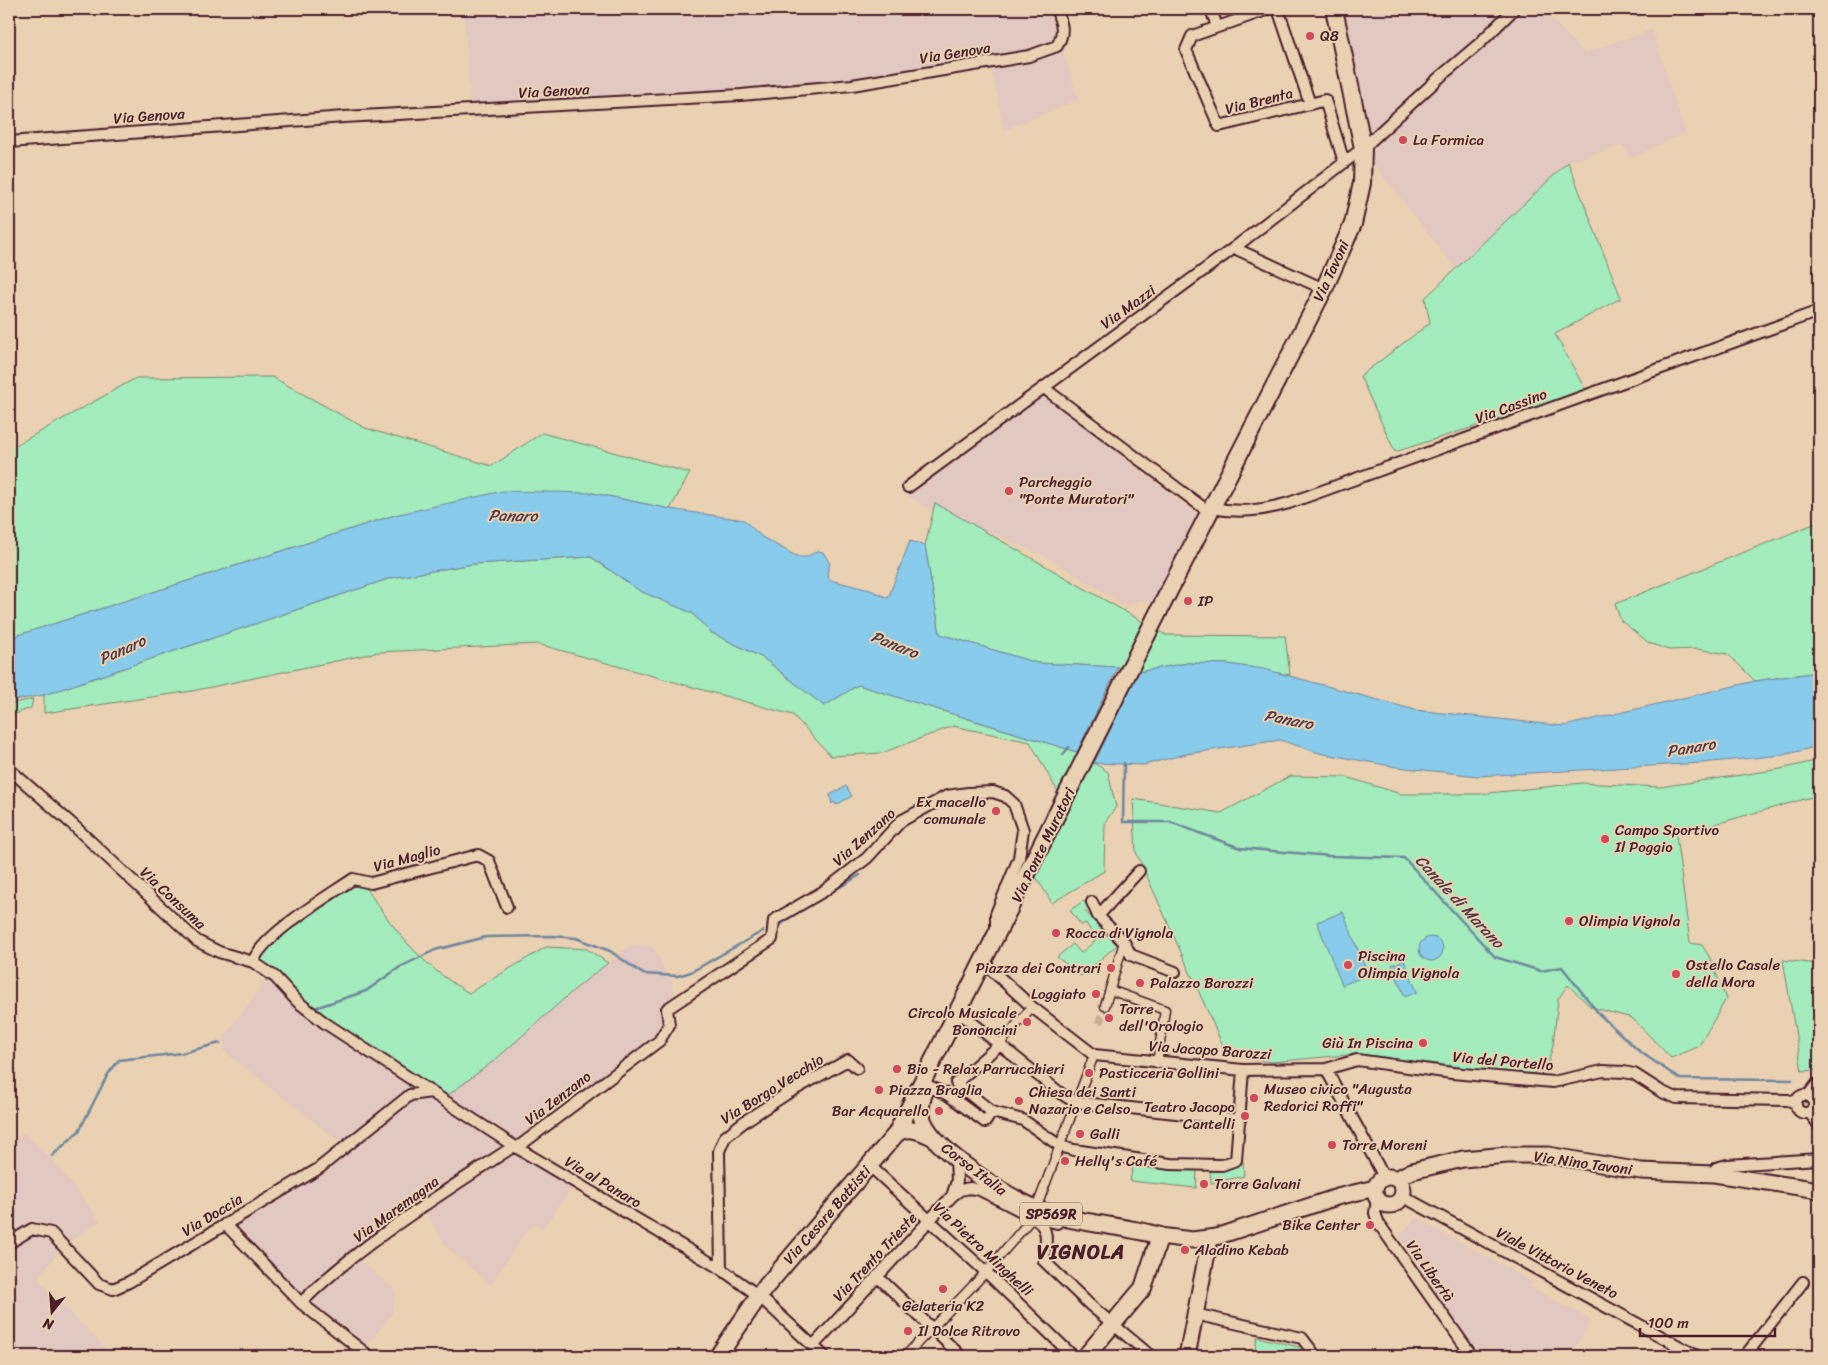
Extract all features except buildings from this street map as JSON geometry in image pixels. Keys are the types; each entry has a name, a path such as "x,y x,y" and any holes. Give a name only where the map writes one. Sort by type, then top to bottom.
{"main road":[{"name":"Via Tavoni","path":"1155,619 1324,289 1353,224 1362,183 1363,148 1334,9"},
{"name":"Via Ponte Muratori","path":"928,1078 996,937 1155,619"},
{"name":"Via Cesare Battisti","path":"718,1356 759,1296 896,1134 928,1078"},
{"name":"Corso Italia","path":"928,1078 921,1104 921,1112 923,1120 934,1138 987,1181 1035,1213 1136,1229 1160,1236 1192,1240 1210,1238"},
{"name":"Corso Italia","path":"896,1134 902,1130 910,1129 934,1138"},
{"name":"Via Nino Tavoni","path":"1210,1238 1336,1197 1383,1186 1412,1171 1447,1162 1507,1155 1560,1156 1657,1173 1714,1174 1819,1190"},
{"path":"1383,1186 1402,1186 1402,1196 1397,1202 1390,1204 1383,1186"},
{"path":"1086,1356 1143,1288 1160,1236"},
{"path":"1187,1356 1210,1238"}],"street":[{"name":"Via Genova","path":"9,142 354,116 740,96 852,85 1029,56 1057,46 1062,37 1063,25 1056,9"},
{"path":"1210,9 1217,27 1268,9"},
{"path":"1278,9 1310,104 1325,100 1344,162"},
{"name":"Via Mazzi","path":"908,487 1234,248 1363,148 1480,43 1514,9"},
{"name":"Via Brenta","path":"1217,27 1192,36 1186,50 1219,126 1310,104"},
{"path":"1234,248 1324,289"},
{"name":"Via Cassino","path":"1210,510 1260,511 1290,503 1819,311"},
{"path":"1044,388 1210,510"},
{"name":"Via Consuma","path":"9,769 72,824 197,941 219,952 252,962 275,977 298,1002 324,1023 431,1092"},
{"name":"Via Zenzano","path":"516,1146 659,1041 669,1025 667,1009 772,939 774,920 824,891 867,858 901,821 947,796 968,792 993,792 1005,796 1014,804 1023,830 1019,858 996,914 996,937"},
{"name":"Via Maglio","path":"252,962 256,952 275,934 353,879 372,883 478,855 489,861 507,907"},
{"path":"1098,916 1139,871"},
{"path":"1092,902 1098,916 1124,942 1131,955 1175,972"},
{"path":"1105,1006 1124,942"},
{"path":"905,1356 986,1272 1035,1213 1075,1102 1094,1056 1032,1007 984,963"},
{"path":"1110,990 1165,1010 1158,1062"},
{"path":"1032,1007 999,1045 956,1083 992,1112 1023,1120 1060,1146 1170,1164 1222,1166 1236,1160 1243,1070"},
{"path":"959,1012 1060,1093 1075,1102 1240,1120"},
{"name":"Via Jacopo Barozzi","path":"1094,1056 1243,1070 1326,1069"},
{"name":"Via Borgo Vecchio","path":"721,1269 718,1152 725,1137 745,1121 785,1095 848,1060 856,1068"},
{"name":"Via del Portello","path":"1326,1069 1357,1060 1452,1073 1553,1082 1603,1071 1624,1072 1642,1078 1662,1092 1684,1099 1788,1100 1796,1103"},
{"path":"1326,1069 1383,1186"},
{"path":"928,1078 985,1122 992,1112"},
{"path":"1808,1096 1816,1085 1819,1084"},
{"name":"Via al Panaro","path":"431,1092 516,1146 721,1269 759,1296 824,1356"},
{"name":"Via Doccia","path":"9,1243 32,1229 50,1233 99,1284 113,1289 129,1282 318,1169 410,1096 431,1092"},
{"path":"1808,1096 1800,1096 1796,1103 1800,1112 1809,1112"},
{"path":"1808,1096 1814,1105 1809,1112"},
{"path":"1809,1112 1819,1125"},
{"name":"Via Maremagna","path":"301,1303 320,1283 384,1235 516,1146"},
{"path":"952,1196 957,1181 956,1157"},
{"path":"1714,1174 1716,1168 1727,1165 1819,1159"},
{"name":"Via Pietro Minghelli","path":"870,1166 986,1272 1073,1356"},
{"name":"Via Libertà","path":"1383,1186 1375,1213 1379,1224 1472,1356"},
{"name":"Corso Italia","path":"952,1196 960,1190 970,1188 980,1190 1035,1213"},
{"name":"Via Trento Trieste","path":"813,1346 952,1196"},
{"name":"Viale Vittorio Veneto","path":"1402,1196 1692,1355"},
{"path":"1035,1213 1047,1233 1044,1260 1090,1305 1151,1356"},
{"path":"225,1224 301,1303 369,1356"},
{"path":"877,1276 962,1356"},
{"path":"1745,1356 1803,1282"},
{"path":"1194,1314 1302,1338 1312,1351 1311,1356"}],"shaded area":[{"path":"464,9 1051,9 1078,100 1004,130 992,70 829,94 471,118"},
{"path":"1330,9 1542,9 1584,53 1652,30 1685,133 1630,158 1623,145 1568,162 1456,269 1359,145"},
{"path":"1041,393 1197,515 1152,604 1141,600 1126,605 1045,556 992,533 977,528 966,528 929,509 900,490"},
{"path":"633,944 653,947 674,990 677,1004 672,1026 641,1052 509,1144 577,1181 542,1229 535,1223 520,1240 491,1285 447,1248 422,1206 352,1254 396,1291 391,1316 360,1353 297,1305 268,1279 220,1228 291,1187 309,1168 341,1143 223,1050 226,1034 266,981 287,984 340,1033 575,989"},
{"path":"24,1132 62,1171 100,1221 63,1246 37,1279 113,1356 9,1356 9,1147"},
{"path":"1416,1218 1532,1282 1530,1287 1591,1320 1571,1356 1482,1356 1462,1332 1415,1263 1414,1253 1411,1253 1399,1236"}],"green space":[{"path":"1568,162 1621,298 1555,334 1586,391 1395,452 1360,376 1430,323 1425,298"},
{"path":"272,377 365,428 492,466 542,433 690,473 670,509 593,493 395,515 9,638 9,449 136,378"},
{"path":"935,503 1166,635 1285,636 1290,675 1228,664 1187,663 1138,672 1118,667 1037,663 940,634 925,546"},
{"path":"1819,522 1819,672 1755,681 1728,654 1697,649 1669,650 1649,643 1621,621 1615,604"},
{"path":"591,557 640,591 692,613 710,632 763,658 824,706 858,685 1077,752 1108,772 1116,807 1105,822 1104,871 1052,903 1036,877 1068,810 1030,742 953,726 882,753 831,756 793,715 538,644 379,652 192,691 44,713 44,695 391,578 473,564"},
{"path":"33,699 31,708 9,716 9,704"},
{"path":"1819,760 1819,795 1676,835 1690,943 1702,945 1710,958 1726,999 1699,1046 1671,1058 1632,1018 1591,1007 1568,985 1558,999 1553,1045 1548,1064 1531,1075 1479,1072 1459,1067 1356,1054 1272,1062 1248,1059 1244,1052 1224,1048 1136,852 1133,799 1221,813 1290,776 1346,777 1401,794 1480,794 1582,783 1660,787 1781,769"},
{"path":"360,879 395,929 420,957 469,993 546,947 587,949 608,963 575,989 495,1060 443,1099 409,1087 404,1075 340,1033 288,984 266,981 258,960 296,914"},
{"path":"1084,901 1089,908 1085,911 1117,945 1081,976 1057,957 1073,944 1081,953 1096,940 1086,923 1081,925 1070,910"},
{"path":"1783,960 1819,964 1819,1070 1802,1071"},
{"path":"1243,1161 1244,1176 1211,1183 1210,1169"},
{"path":"1134,1162 1197,1168 1196,1188 1130,1181"},
{"path":"1257,1337 1304,1348 1304,1356 1254,1356"}],"water":[{"name":"Panaro","path":"503,491 593,493 670,509 744,520 762,537 798,557 806,557 818,551 823,552 830,564 827,573 830,580 870,590 888,598 910,541 925,546 940,634 1037,663 1118,667 1077,752 858,685 824,706 763,658 710,632 692,613 640,591 591,557 473,564 391,578 44,695 9,701 9,638 395,515"},
{"name":"Panaro","path":"1187,663 1228,664 1264,669 1415,710 1564,726 1755,681 1819,672 1819,746 1783,755 1702,763 1478,776 1397,767 1319,753 1280,740 1186,754 1144,765 1094,763 1138,672"},
{"path":"846,786 852,796 836,805 834,802 832,804 830,795"},
{"path":"1343,912 1368,975 1342,985 1317,922"},
{"path":"1431,937 1436,938 1442,944 1442,954 1436,960 1431,961 1426,960 1420,954 1419,949 1420,944 1426,938"},
{"path":"1404,960 1417,992 1405,997 1392,965"}],"waterway":[{"path":"1063,755 1069,747"},
{"name":"Canale di Marano","path":"1124,763 1123,822 1170,822 1240,848 1330,856 1404,858 1495,957 1541,971 1562,967 1599,1014 1639,1051 1680,1079 1792,1080"},
{"path":"778,927 793,915 860,875"},
{"path":"315,1008 366,991 400,967 435,950 486,937 553,936 576,938 610,951 643,974 678,976 691,972 763,931"},
{"path":"52,1156 79,1131 108,1074 119,1060 182,1053 220,1043"}],"tunnel":[{"path":"1099,1023 1105,1006"}],"place":[{"name":"Q8","path":"1310,36"},
{"name":"La Formica","path":"1403,140"},
{"name":"Parcheggio \"Ponte Muratori\"","path":"1009,491"},
{"name":"IP","path":"1188,601"},
{"name":"Ex macello comunale","path":"996,811"},
{"name":"Campo Sportivo Il Poggio","path":"1605,839"},
{"name":"Olimpia Vignola","path":"1569,921"},
{"name":"Rocca di Vignola","path":"1056,933"},
{"name":"Piscina Olimpia Vignola","path":"1348,965"},
{"name":"Piazza dei Contrari","path":"1111,968"},
{"name":"Ostello Casale della Mora","path":"1676,974"},
{"name":"Palazzo Barozzi","path":"1140,983"},
{"name":"Loggiato","path":"1096,994"},
{"name":"Torre dell'Orologio","path":"1109,1018"},
{"name":"Circolo Musicale Bononcini","path":"1027,1022"},
{"name":"Giù In Piscina","path":"1423,1043"},
{"name":"Bio - Relax Parrucchieri","path":"897,1069"},
{"name":"Pasticceria Gollini","path":"1089,1073"},
{"name":"Piazza Braglia","path":"879,1090"},
{"name":"Museo civico \"Augusta Redorici Roffi\"","path":"1254,1098"},
{"name":"Chiesa dei Santi Nazario e Celso","path":"1019,1101"},
{"name":"Bar Acquarello","path":"939,1111"},
{"name":"Teatro Jacopo Cantelli","path":"1245,1116"},
{"name":"Galli","path":"1080,1134"},
{"name":"Torre Moreni","path":"1332,1145"},
{"name":"Helly's Café","path":"1065,1161"},
{"name":"Torre Galvani","path":"1204,1184"},
{"name":"Bike Center","path":"1370,1225"},
{"name":"Aladino Kebab","path":"1185,1250"},
{"name":"Gelateria K2","path":"943,1289"},
{"name":"Il Dolce Ritrovo","path":"908,1331"}],"district":[{"name":"VIGNOLA","path":"1081,1252"}]}
